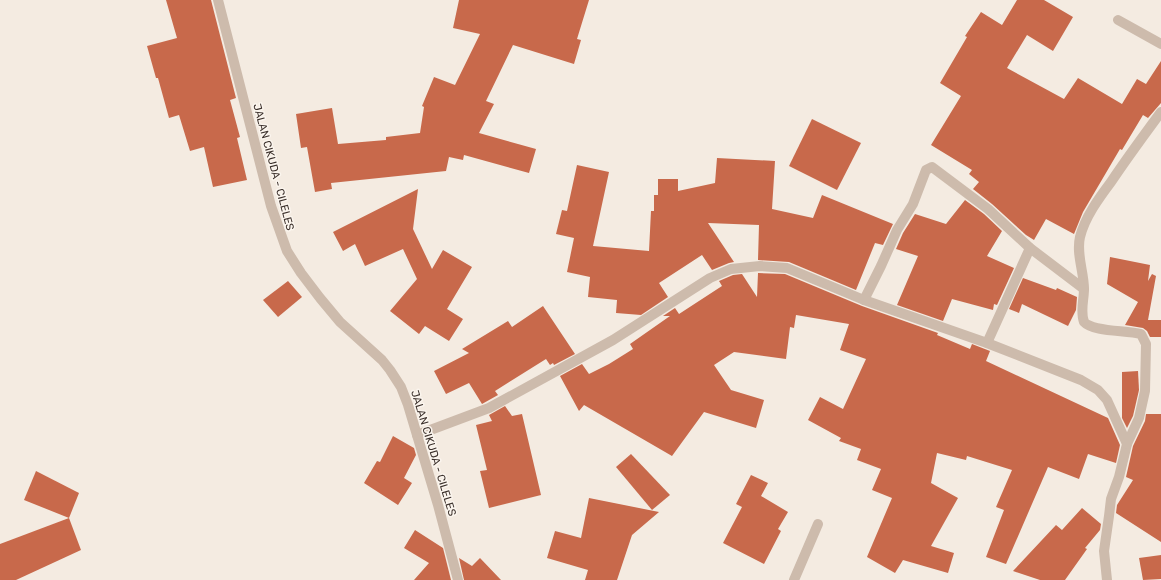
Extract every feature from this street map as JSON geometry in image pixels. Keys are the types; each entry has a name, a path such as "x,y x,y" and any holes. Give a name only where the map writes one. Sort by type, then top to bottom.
{"street":[{"name":"JALAN CIKUDA - CILELES","path":"218,0 271,206 287,251 305,279 335,316 382,360 401,387 408,405 438,505 458,580"},
{"path":"1118,20 1161,44"},
{"path":"1107,580 1104,551 1111,499 1119,477 1127,444 1141,412 1145,391 1146,344 1141,334 1129,331 1092,328 1084,322 1081,312 1084,289 1079,250 1080,238 1085,224 1096,203 1132,150 1161,112"},
{"path":"864,300 897,230 913,204 926,170 932,167 988,208 1030,248 1084,289"},
{"path":"987,343 1030,248"},
{"path":"417,435 489,408 613,340 710,278 731,269 760,266 787,268 864,300 987,343 1081,380 1098,390 1107,400 1127,444"},
{"path":"794,580 818,524"}],"building":[{"path":"166,0 211,0 236,98 230,100 240,137 237,138 247,180 213,187 204,147 190,151 179,115 169,118 147,46 177,38"},
{"path":"459,0 589,0 577,39 581,40 574,64 513,45 486,101 494,104 479,133 536,149 529,173 464,155 463,160 449,157 446,171 331,183 332,189 315,192 307,147 301,148 296,114 332,108 338,144 386,140 386,137 420,133 424,107 422,106 434,77 455,85 480,34 453,28"},
{"path":"1017,0 1044,0 1073,17 1053,51 1027,35 1007,68 1064,99 1078,78 1122,104 1137,79 1146,84 1161,61 1161,103 1148,118 1143,115 1122,150 1120,149 1083,212 1074,234 1046,219 1034,240 1026,235 973,189 979,182 969,174 972,170 931,145 961,96 940,83 967,37 965,36 981,12 1002,25"},
{"path":"812,119 861,143 837,190 789,166"},
{"path":"717,158 775,161 772,209 813,218 822,195 893,224 883,245 875,243 856,290 789,262 758,260 759,225 708,223 734,262 712,270 702,255 659,283 668,297 641,315 616,313 617,300 588,297 590,277 567,272 574,238 556,234 562,210 567,211 577,165 609,172 593,246 649,251 651,211 654,211 654,195 658,195 658,179 678,179 678,191 715,183"},
{"path":"418,189 413,229 432,269 443,250 472,267 447,309 463,319 449,341 425,326 419,334 390,311 417,279 403,249 365,266 355,244 343,251 333,232"},
{"path":"965,200 984,214 1002,231 987,256 1014,268 997,305 994,304 993,310 952,299 943,321 897,305 918,256 896,249 903,233 915,214 946,224"},
{"path":"1110,257 1150,265 1148,281 1152,274 1156,276 1148,320 1161,320 1161,337 1150,337 1147,331 1143,328 1125,325 1138,302 1107,284"},
{"path":"758,273 785,274 862,306 938,333 937,335 970,349 972,344 990,351 986,361 1108,418 1120,445 1116,463 1088,454 1079,479 1048,467 1006,564 986,557 1004,510 996,507 1012,470 967,456 966,460 937,453 931,483 958,498 931,546 954,553 948,573 903,560 895,573 867,557 892,498 872,490 881,469 857,460 861,449 839,441 841,438 808,420 820,397 843,409 866,359 840,350 849,324 796,315 794,328 790,327 786,359 734,352 714,365 731,390 764,400 756,428 704,412 672,456 584,405 579,411 560,376 582,364 589,374 609,364 633,349 630,344 670,316 663,316 675,308 679,314 722,286 719,281 733,275 742,274 757,297"},
{"path":"1023,278 1056,290 1057,288 1077,297 1076,310 1068,326 1022,304 1019,313 1009,309"},
{"path":"288,281 302,297 278,317 263,300"},
{"path":"543,306 575,354 554,365 553,363 550,365 546,359 495,391 498,395 482,404 469,383 446,394 434,371 469,353 462,349 508,321 512,327"},
{"path":"1138,371 1139,390 1133,416 1127,428 1122,418 1122,372"},
{"path":"505,406 512,416 522,414 541,495 489,508 480,471 487,470 476,425 492,421 489,415"},
{"path":"1146,414 1161,414 1161,542 1116,513 1117,505 1133,480 1126,477 1133,446 1145,421"},
{"path":"393,436 414,448 416,455 404,478 412,483 398,505 364,483 377,461 380,462"},
{"path":"631,454 670,495 652,510 616,467"},
{"path":"36,471 79,493 69,518 24,500"},
{"path":"751,475 768,483 761,496 788,512 778,529 781,531 764,564 723,543 742,507 736,504"},
{"path":"589,498 659,512 632,535 617,580 585,580 588,570 547,558 555,531 581,538"},
{"path":"1082,508 1101,524 1100,530 1085,548 1087,549 1065,580 1040,580 1013,571 1056,525 1062,530"},
{"path":"69,518 81,550 16,580 0,580 0,544"},
{"path":"415,530 443,548 451,580 414,580 429,563 404,548"},
{"path":"1161,555 1161,579 1143,580 1139,558"},
{"path":"459,558 472,566 480,558 501,580 464,580"}]}
